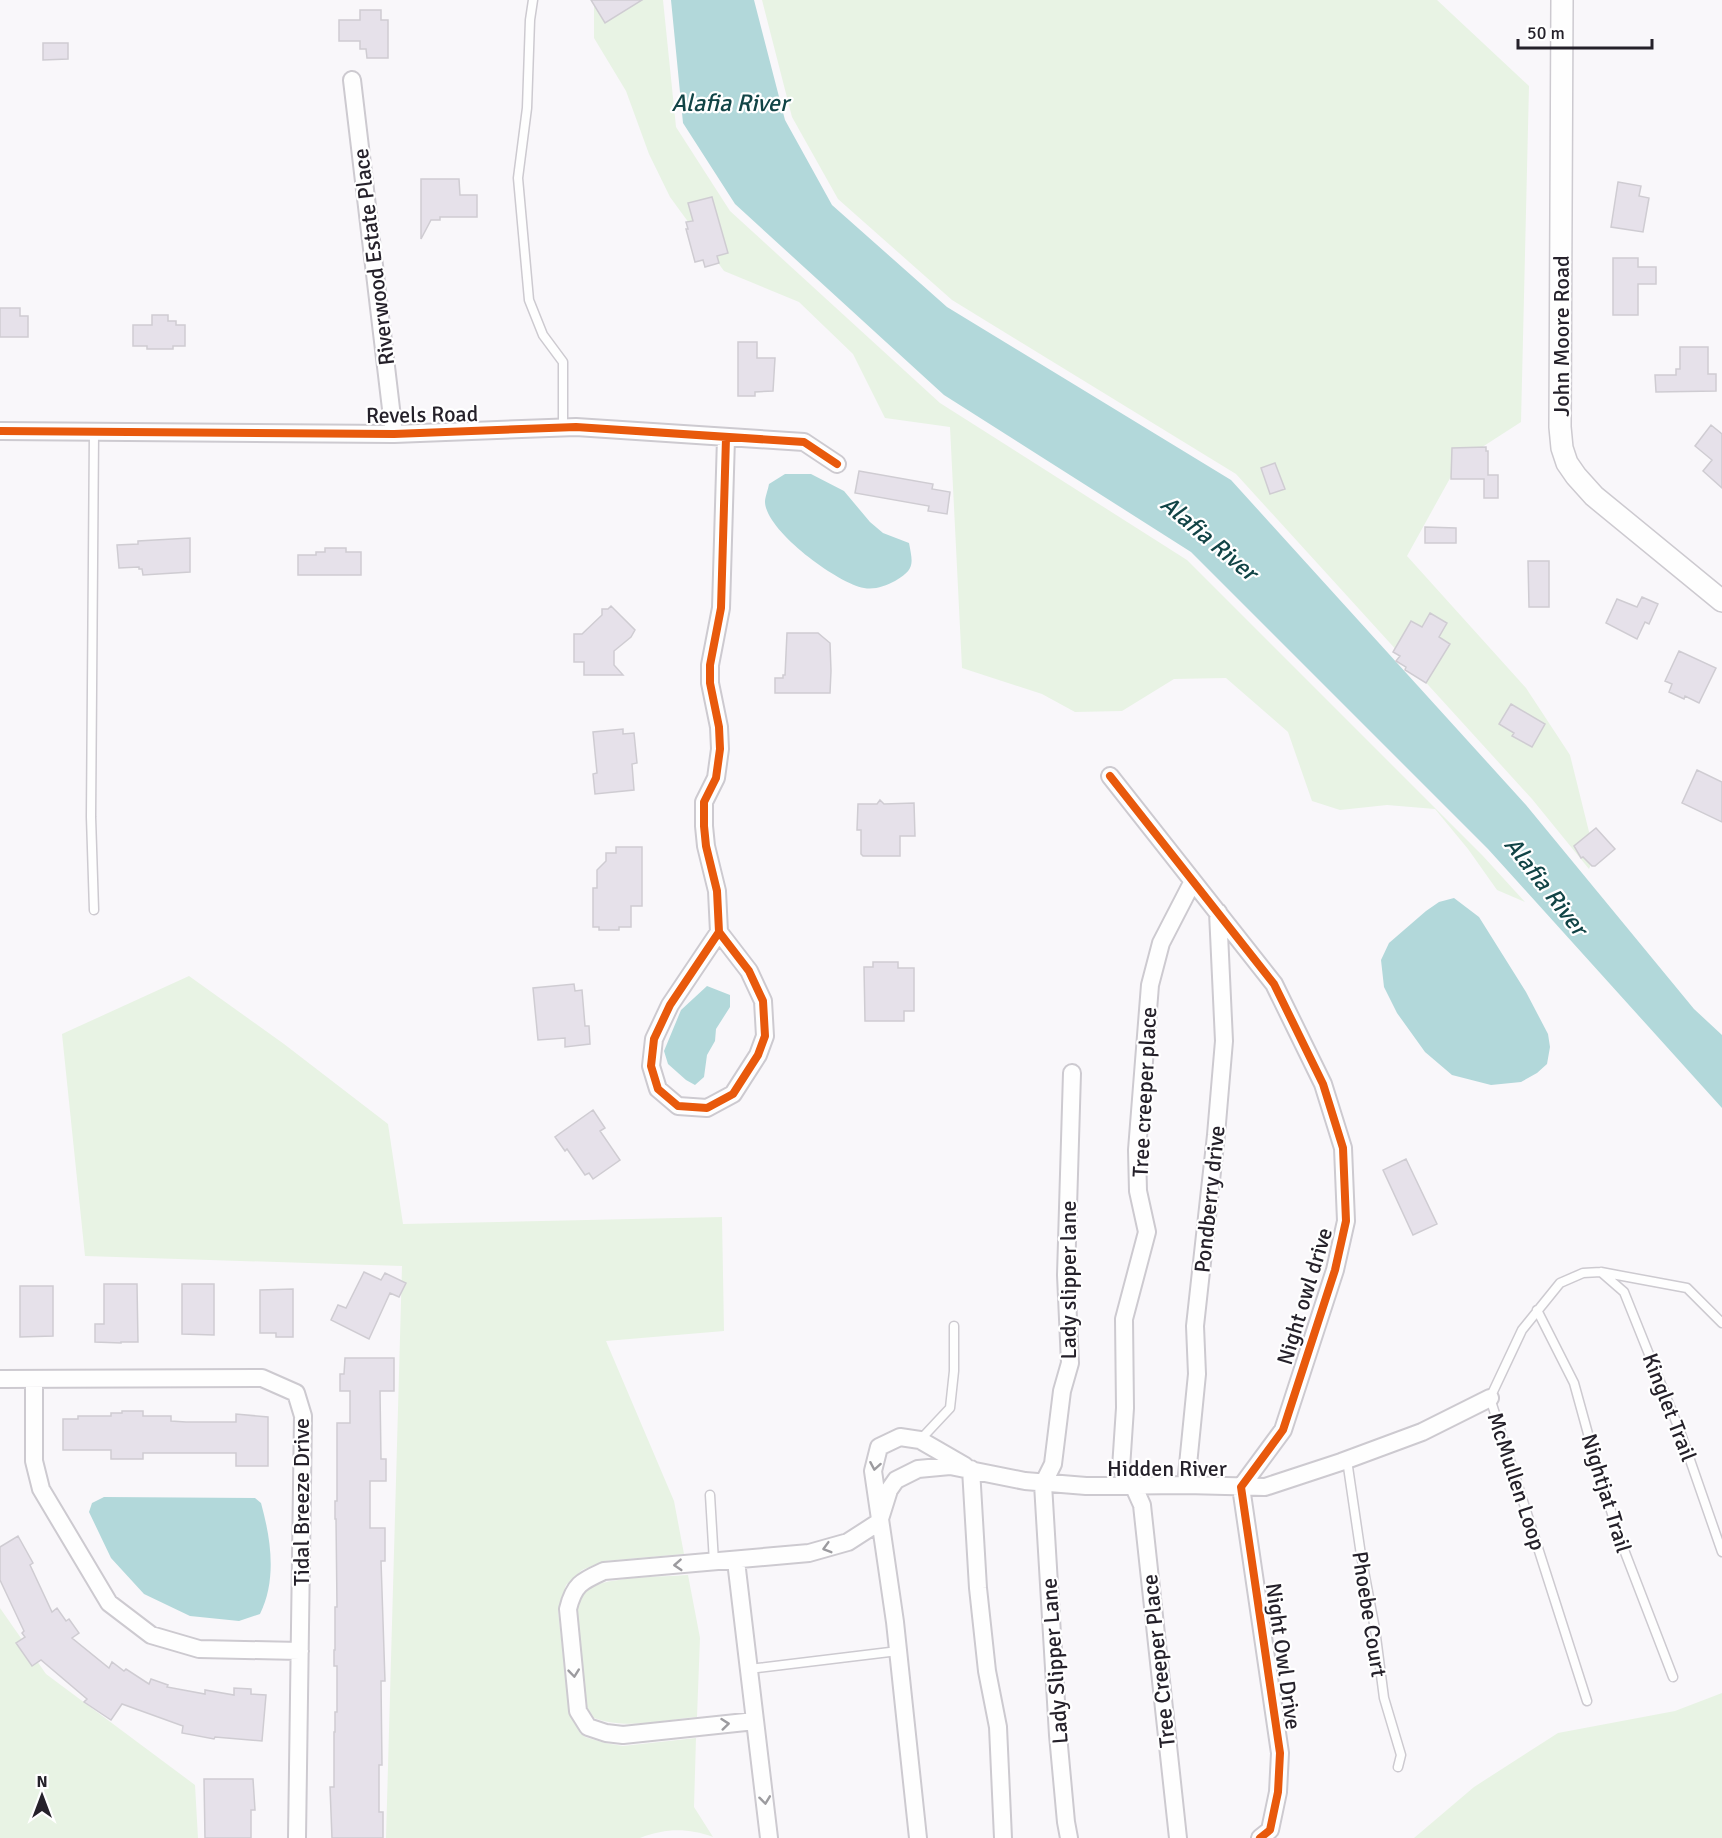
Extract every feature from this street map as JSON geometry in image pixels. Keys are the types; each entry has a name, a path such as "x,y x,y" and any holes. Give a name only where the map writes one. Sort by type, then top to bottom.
{"street":[{"name":"John Moore Road","path":"1562,0 1560,427 1562,448 1567,463 1594,496 1722,601"},
{"name":"Riverwood Estate Place","path":"352,80 394,434"},
{"name":"Revels Road","path":"0,431 394,434 563,428 804,442 837,464"},
{"path":"719,932 670,1005 654,1039 651,1066 658,1089 678,1106 707,1108 733,1094 758,1054 765,1036 763,1001 748,971 719,932 717,891 706,846 704,826 704,802 716,778 720,749 719,727 710,683 710,665 721,608 726,438"},
{"name":"Night owl drive","path":"1110,776 1274,984 1323,1084 1343,1148 1346,1221 1335,1270 1283,1430 1241,1487"},
{"name":"Tree creeper place","path":"1133,1485 1121,1468 1125,1408 1124,1318 1147,1232 1138,1191 1137,1150 1150,985 1161,943 1193,881"},
{"name":"Pondberry drive","path":"1186,1485 1197,1374 1195,1326 1224,1041 1218,912"},
{"name":"Lady slipper lane","path":"1043,1484 1053,1464 1062,1391 1070,1363 1066,1275 1072,1073"},
{"name":"Tidal Breeze Drive","path":"0,1379 262,1378 296,1393 303,1416 297,1838"},
{"path":"34,1379 34,1461 41,1489 110,1603 151,1635 199,1649 300,1651"},
{"name":"Hidden River","path":"879,1522 890,1490 896,1480 918,1469 933,1466 971,1469 1043,1484 1265,1487 1422,1432 1490,1398"},
{"name":"Hidden River","path":"918,1838 898,1651 873,1472 879,1447 900,1437 920,1440 971,1469"},
{"path":"971,1469 978,1588 987,1671 998,1727 1003,1838"},
{"name":"Lady Slipper Lane","path":"1043,1484 1058,1736 1066,1822 1070,1838"},
{"name":"Tree Creeper Place","path":"1133,1485 1142,1505 1178,1838"},
{"name":"Night Owl Drive","path":"1241,1487 1280,1753 1278,1792 1265,1834"},
{"path":"755,1721 622,1735 588,1727 578,1711 568,1608 572,1592 585,1580 604,1571 809,1553 848,1542 879,1522"},
{"path":"736,1561 769,1838"}],"lane":[{"path":"533,0 530,20 527,108 518,178 529,300 543,335 563,362 563,428"},
{"path":"94,432 91,817 94,910"},
{"path":"1601,1272 1687,1288 1722,1323"},
{"name":"McMullen Loop","path":"1587,1701 1490,1398 1522,1330 1560,1283 1583,1273 1601,1272"},
{"name":"Kinglet Trail","path":"1601,1272 1624,1292 1681,1434 1722,1552"},
{"name":"Nightjat Trail","path":"1537,1310 1575,1383 1620,1542 1673,1677"},
{"path":"920,1440 950,1408 954,1371 954,1326"},
{"name":"Phoebe Court","path":"1347,1460 1384,1698 1401,1755 1398,1767"},
{"path":"710,1495 714,1562"},
{"path":"749,1669 898,1651"}],"green space":[{"path":"594,0 663,0 676,127 730,211 940,403 1187,560 1483,856 1525,902 1497,890 1468,849 1435,809 1387,805 1340,810 1312,801 1288,732 1226,678 1174,679 1122,711 1075,712 1042,694 962,668 950,427 885,418 853,354 799,302 724,271 670,197 649,154 626,91 594,38"},
{"path":"762,0 1437,0 1529,86 1521,422 1459,462 1407,556 1526,688 1570,755 1595,856 1589,869 1532,799 1236,474 952,300 838,199 792,117"},
{"path":"189,976 284,1044 388,1124 403,1224 722,1217 724,1331 606,1341 674,1501 684,1554 604,1561 582,1570 566,1585 558,1610 569,1712 580,1733 585,1737 623,1746 696,1738 694,1807 713,1837 677,1830 659,1832 640,1838 386,1838 402,1266 85,1256 62,1034"},
{"path":"688,1575 700,1638 697,1717 632,1724 607,1722 594,1718 587,1707 577,1609 582,1596 589,1589 609,1582"},
{"path":"0,1608 46,1674 195,1785 198,1838 0,1838"},
{"path":"1722,1693 1722,1838 1414,1838 1474,1787 1558,1733 1675,1711"}],"water":[{"name":"Alafia River","path":"671,0 754,0 785,120 832,205 947,307 1231,480 1526,805 1694,1009 1722,1035 1722,1108 1488,849 1191,552 944,395 735,204 683,123"},
{"path":"785,474 811,474 844,491 870,522 883,533 909,543 912,561 906,573 895,581 876,588 864,588 837,577 805,554 777,527 768,514 765,502 769,484"},
{"path":"1454,898 1479,917 1526,992 1548,1034 1550,1047 1547,1064 1521,1082 1491,1085 1452,1075 1425,1052 1397,1013 1384,987 1381,960 1389,943 1439,902"},
{"path":"707,986 730,995 730,1007 716,1029 715,1041 707,1055 704,1077 695,1085 668,1064 664,1051 681,1010"},
{"path":"104,1497 255,1498 261,1503 265,1517 271,1559 269,1587 260,1614 239,1621 190,1616 144,1594 111,1558 89,1512 92,1503"}],"building":[{"path":"591,0 642,0 605,23"},
{"path":"360,10 381,10 381,20 388,20 388,58 367,58 366,49 360,49 360,41 339,41 339,20 360,20"},
{"path":"43,43 68,43 68,59 43,60"},
{"path":"421,179 459,179 460,195 477,195 477,217 440,217 440,220 431,220 421,239"},
{"path":"1618,182 1641,186 1639,196 1649,198 1643,232 1611,227"},
{"path":"712,197 728,253 717,256 719,263 705,267 703,260 695,262 686,222 693,221 688,203"},
{"path":"1613,258 1638,258 1638,267 1656,267 1656,284 1638,284 1638,315 1613,315"},
{"path":"0,308 20,308 20,316 28,316 28,337 0,337"},
{"path":"152,315 168,315 168,321 176,321 176,325 185,325 185,346 173,346 173,349 147,349 147,346 133,346 133,325 152,325"},
{"path":"738,342 757,342 757,358 775,358 773,391 755,392 755,396 738,396"},
{"path":"1680,347 1708,347 1708,374 1716,374 1716,391 1656,392 1655,375 1676,375 1676,369 1680,369"},
{"path":"1711,425 1722,434 1722,488 1703,471 1712,460 1695,446"},
{"path":"1486,447 1488,475 1498,475 1498,498 1484,498 1484,479 1451,479 1452,448"},
{"path":"1275,463 1285,489 1270,494 1261,468"},
{"path":"859,471 933,484 932,489 950,492 947,514 928,511 929,506 855,493"},
{"path":"1425,527 1456,528 1456,543 1425,543"},
{"path":"190,538 190,572 143,575 139,567 119,568 117,545 138,544 138,541"},
{"path":"325,548 346,548 346,552 361,552 361,575 298,575 298,555 316,555 316,552 325,552"},
{"path":"1528,561 1549,561 1549,607 1529,607"},
{"path":"1642,597 1658,604 1649,624 1645,622 1637,639 1606,623 1617,599 1637,607"},
{"path":"611,606 635,630 631,637 614,651 614,665 623,675 584,675 584,662 574,662 574,634 582,634 602,615 602,609 608,609"},
{"path":"1430,613 1447,623 1439,637 1450,644 1426,683 1405,670 1406,667 1396,661 1400,656 1393,652 1411,621 1422,627"},
{"path":"787,633 818,633 830,643 830,693 775,693 775,678 783,678 785,675"},
{"path":"1679,651 1716,668 1699,703 1669,692 1672,684 1665,681"},
{"path":"1511,704 1545,724 1532,747 1512,736 1514,733 1499,724"},
{"path":"623,729 623,734 634,733 637,763 632,764 634,790 595,794 593,774 597,773 593,732"},
{"path":"1697,770 1722,782 1722,822 1682,803"},
{"path":"880,800 884,804 914,803 915,836 900,836 900,856 863,856 861,854 861,830 857,830 858,804 877,804"},
{"path":"1596,828 1615,849 1592,866 1583,857 1581,858 1574,846"},
{"path":"616,847 642,847 642,906 631,906 631,927 619,927 619,930 599,930 599,927 593,927 593,888 597,888 597,870 606,861 606,853 616,853"},
{"path":"873,962 898,962 898,968 914,968 914,1011 904,1011 904,1021 865,1021 864,967 873,967"},
{"path":"574,984 575,991 582,990 585,1026 589,1026 590,1044 565,1047 565,1038 538,1040 533,988"},
{"path":"593,1110 605,1128 600,1131 620,1160 593,1179 589,1173 585,1175 567,1149 565,1151 555,1137"},
{"path":"1406,1159 1437,1224 1413,1235 1383,1170"},
{"path":"364,1272 381,1280 385,1273 406,1283 399,1297 390,1293 369,1339 331,1320 338,1305 346,1308"},
{"path":"104,1284 137,1284 138,1342 95,1342 95,1324 104,1324"},
{"path":"182,1284 214,1284 214,1335 182,1334"},
{"path":"20,1286 53,1286 53,1336 20,1337"},
{"path":"293,1289 293,1337 276,1337 276,1333 260,1333 260,1290"},
{"path":"345,1358 394,1358 394,1391 380,1391 381,1459 386,1459 386,1481 370,1481 370,1528 385,1528 385,1561 381,1561 385,1681 381,1681 382,1765 379,1765 379,1812 383,1812 383,1838 332,1838 330,1787 334,1787 334,1732 335,1712 337,1712 337,1666 334,1666 334,1650 335,1607 337,1607 335,1501 337,1501 337,1423 350,1423 350,1391 340,1391 340,1374 344,1374"},
{"path":"122,1411 143,1411 143,1416 171,1416 171,1421 186,1422 236,1422 236,1414 268,1417 268,1466 236,1466 236,1453 143,1453 143,1459 111,1459 111,1450 63,1450 63,1419 78,1419 78,1416 111,1416 111,1413 122,1413"},
{"path":"18,1536 33,1563 30,1565 52,1612 57,1608 66,1621 69,1619 79,1633 72,1638 109,1668 112,1662 149,1684 151,1679 168,1685 167,1687 205,1694 205,1690 234,1695 234,1688 251,1689 251,1694 266,1695 262,1741 215,1737 214,1739 182,1733 183,1726 122,1704 111,1720 84,1702 87,1699 41,1660 32,1666 16,1643 25,1637 22,1633 24,1631 0,1580 0,1547"},
{"path":"204,1779 253,1779 255,1810 251,1810 251,1838 205,1838"}],"cycle path":[{"path":"0,431 394,434 576,427 804,442 837,464"},
{"path":"719,932 749,971 763,1001 765,1036 758,1055 733,1094 707,1108 678,1106 658,1089 651,1066 654,1039 670,1005 719,932 717,891 706,846 704,802 716,778 720,749 719,727 710,683 710,665 721,608 726,438"},
{"path":"1110,776 1274,984 1323,1084 1343,1148 1346,1221 1335,1270 1283,1430 1241,1487 1280,1753 1278,1792 1270,1830 1260,1838"}]}
